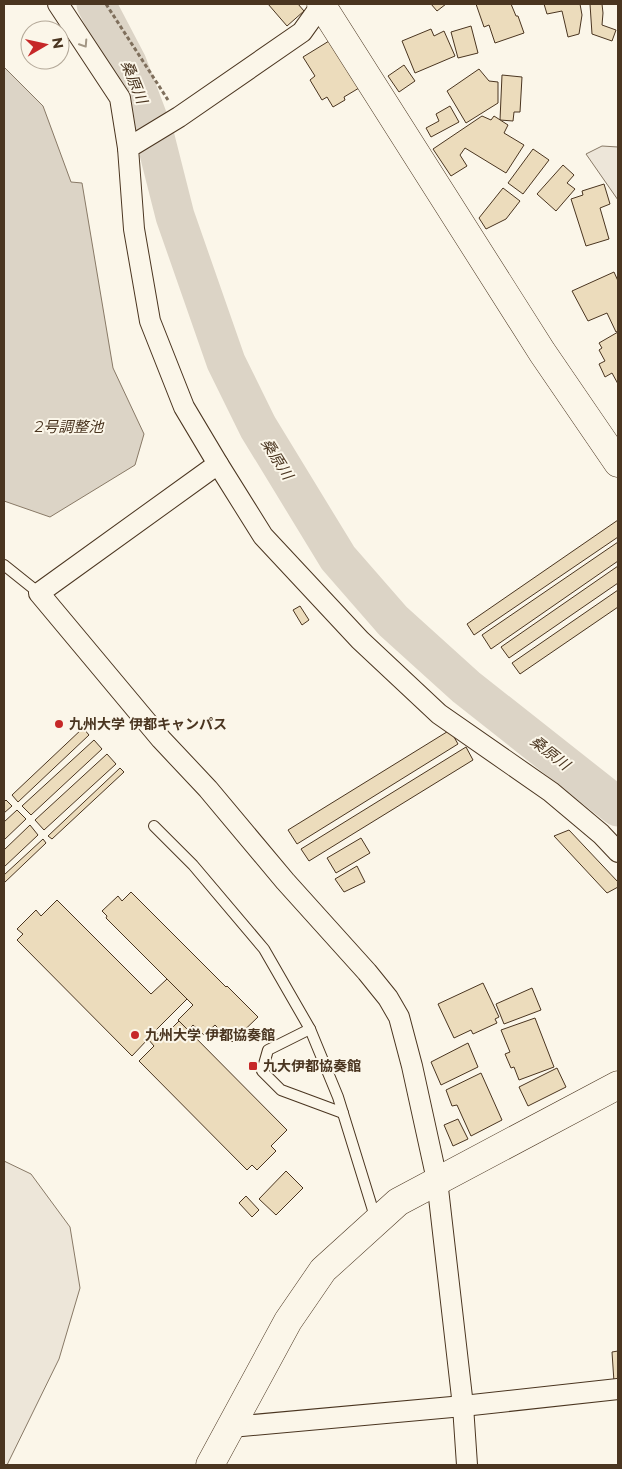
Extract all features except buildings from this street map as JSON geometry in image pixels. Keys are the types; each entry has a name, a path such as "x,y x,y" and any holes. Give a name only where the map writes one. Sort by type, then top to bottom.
{"street":[{"path":"58,4 120,98 133,145 134,229 150,321 184,407 264,536 310,588 388,667 439,714 551,792 601,834 618,852"},
{"path":"133,145 179,117 302,32 321,4 542,352 618,462"},
{"path":"218,464 39,593 161,739 208,789 285,881 367,972 388,998 399,1016 437,1180 463,1406 467,1465"},
{"path":"210,1465 288,1321 323,1270 398,1202 618,1084"},
{"path":"231,1427 463,1406 618,1389"}],"lane":[{"path":"4,565 39,593"},
{"path":"154,826 193,865 264,949 310,1028 343,1113 376,1221"},
{"path":"310,1028 268,1050 262,1070 281,1090 343,1113"}],"path":[{"path":"106,4 179,117"}],"shaded area":[{"path":"602,146 618,147 618,200 586,154"},
{"path":"4,1161 31,1174 70,1227 80,1288 59,1359 7,1465 4,1465"}],"water":[{"name":"2号調整池","path":"4,67 43,106 71,182 82,183 113,368 144,434 135,465 50,517 4,501"}],"waterway":[{"name":"桑原川","path":"96,4 127,63 155,137 175,216 226,362 258,427 338,558 393,621 466,687 618,807"}],"place":[{"name":"九州大学 伊都キャンパス","path":"59,724"},
{"name":"九州大学 伊都協奏館","path":"135,1035"},
{"name":"九大伊都協奏館","path":"253,1066"}]}
